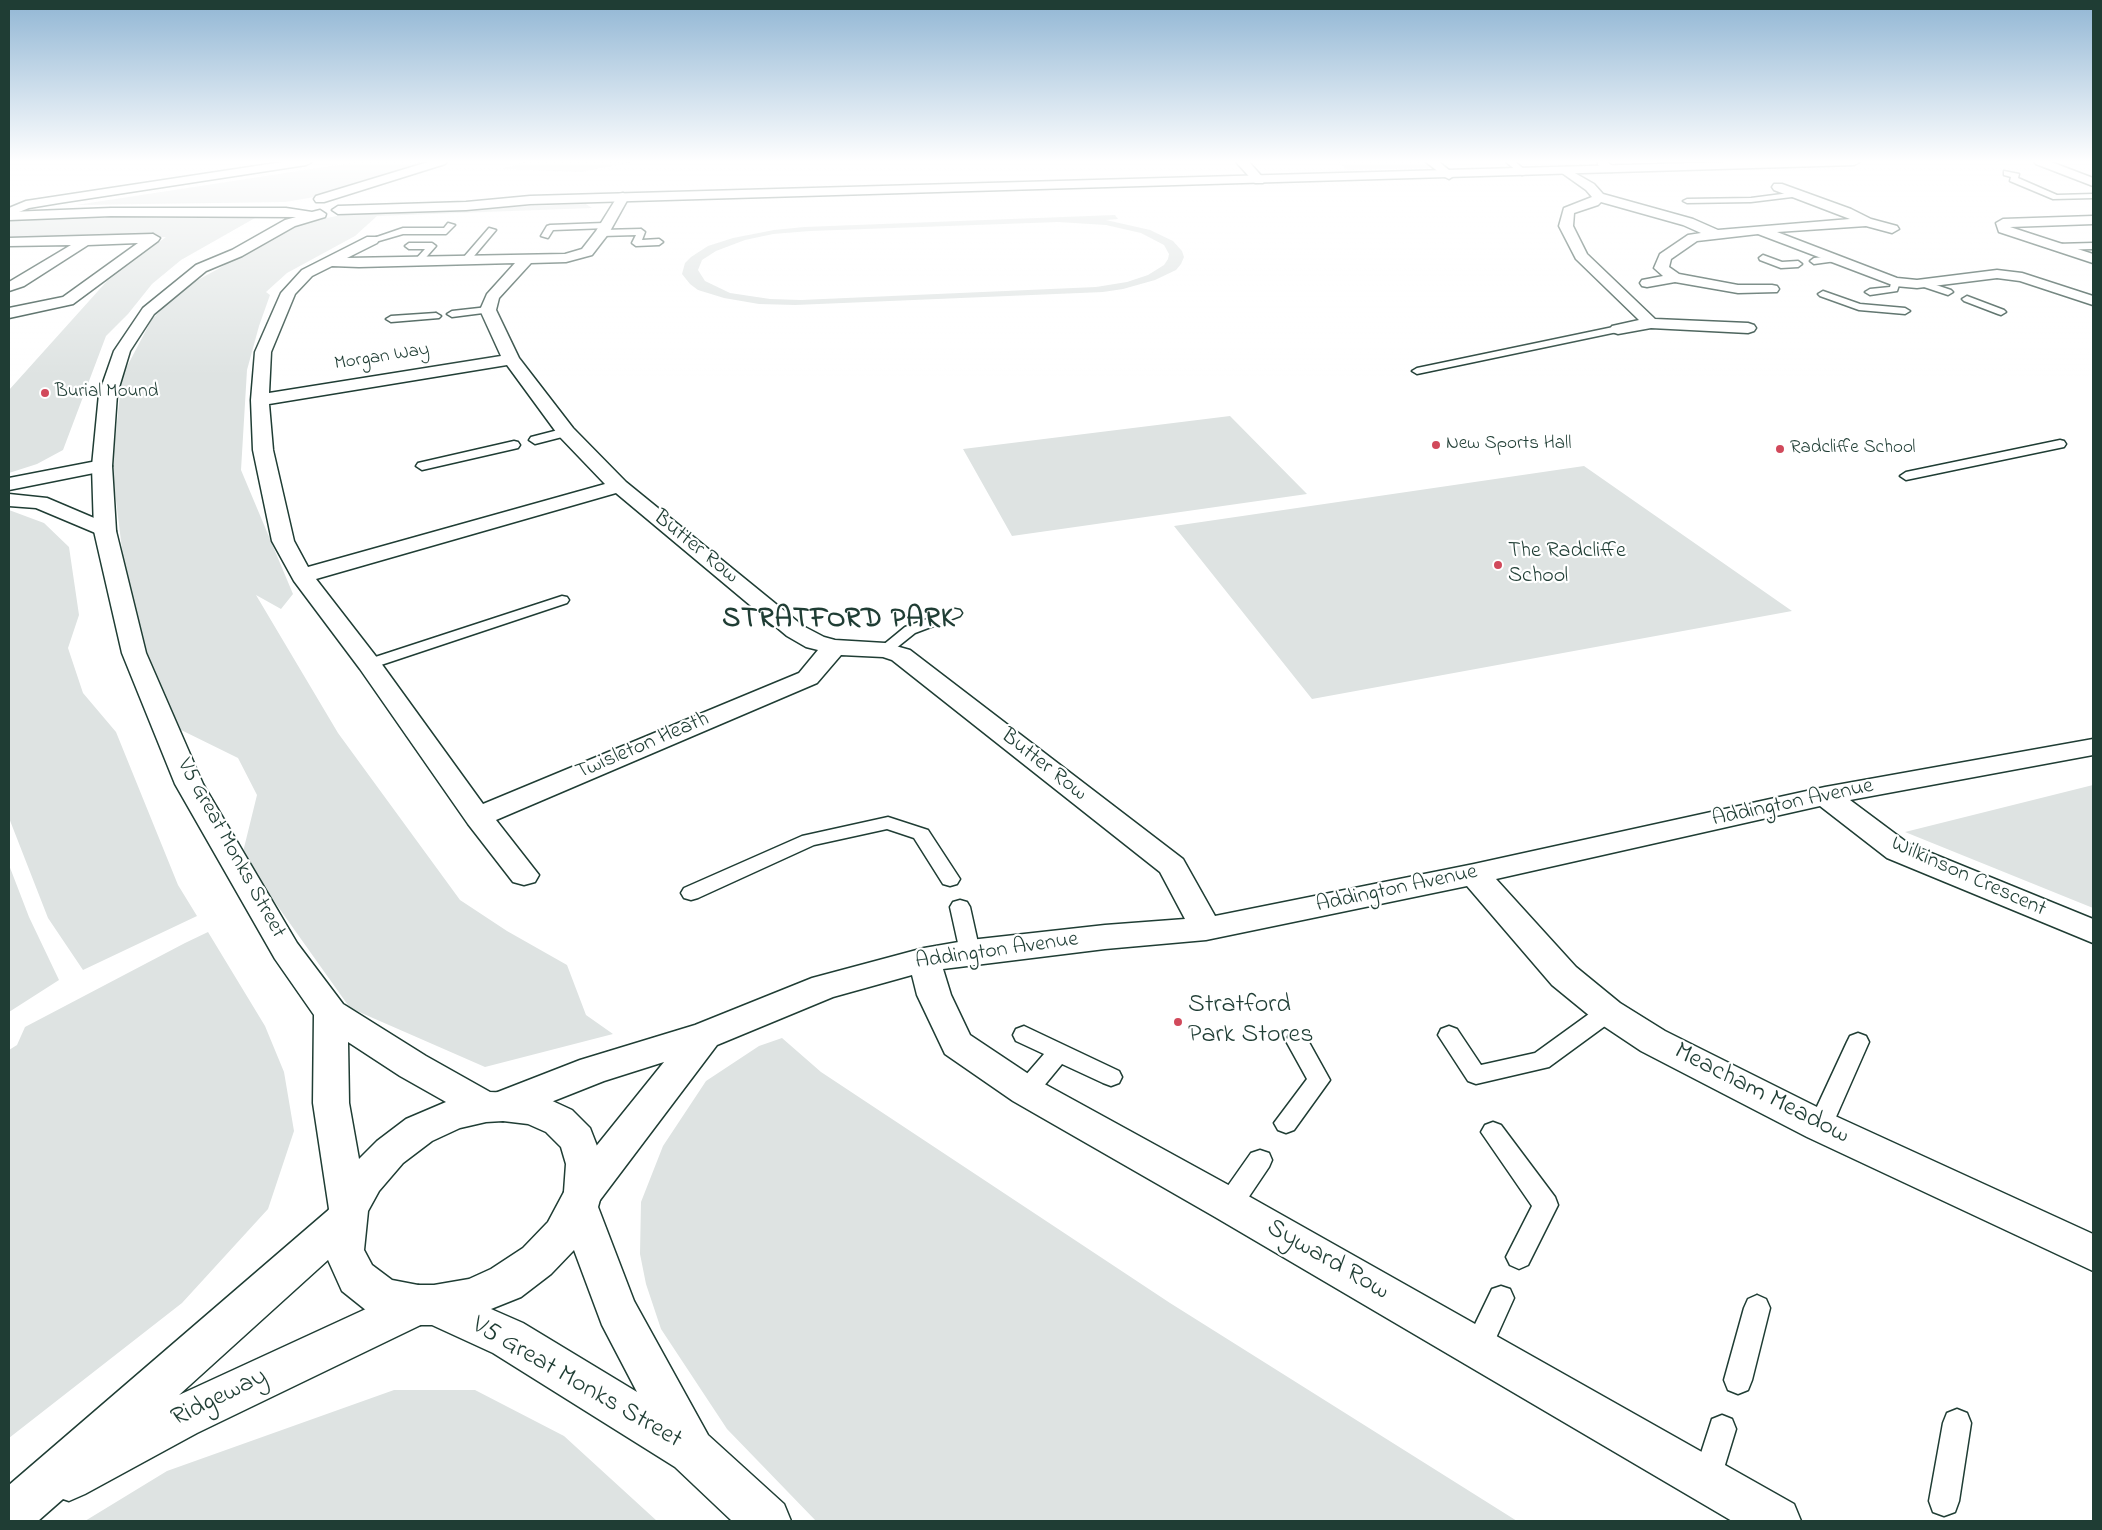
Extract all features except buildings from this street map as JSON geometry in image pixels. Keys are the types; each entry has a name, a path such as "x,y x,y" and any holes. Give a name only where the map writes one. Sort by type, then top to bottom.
{"street":[{"path":"238,236 244,233"},
{"name":"V5 Great Monks Street","path":"201,268 237,253 272,233"},
{"path":"331,261 566,258 587,252 601,233"},
{"path":"1570,233 1582,256 1650,323"},
{"path":"1675,278 1661,268 1665,257 1693,238 1722,233"},
{"path":"1768,233 1895,282 1924,284 1997,274 2022,277 2093,301"},
{"path":"2017,233 2093,259"},
{"path":"9,242 153,238 68,301 9,313"},
{"path":"372,240 307,273 288,293 263,352 260,400 263,450 283,540 302,576 369,664 478,817 524,874"},
{"path":"9,287 19,283 81,245 82,241"},
{"name":"V5 Great Monks Street","path":"224,244 213,252 201,268 148,311 122,351 108,394 102,466 105,531 134,653 189,784 286,951 332,1013 413,1066 494,1106"},
{"path":"488,310 492,297 527,259"},
{"path":"1647,283 1675,278 1738,289 1772,289"},
{"name":"Butter Row","path":"488,310 511,359 566,432 619,486 795,631 815,642 834,647 885,650 901,655 1172,866 1206,928"},
{"path":"1618,329 1650,323 1748,328"},
{"name":"Morgan Way","path":"260,400 511,359"},
{"path":"9,484 102,466"},
{"path":"302,576 619,486"},
{"path":"9,500 40,502 105,531"},
{"name":"Twisleton Heath","path":"478,817 808,678 834,647"},
{"name":"Addington Avenue","path":"494,1106 593,1070 705,1035 824,987 924,960 970,952 1206,928 1474,874 1825,796 2093,747"},
{"name":"Wilkinson Crescent","path":"1825,796 1898,851 2093,932"},
{"name":"Meacham Meadow","path":"1474,874 1564,976 1608,1012 1653,1041 1820,1126 2093,1253"},
{"name":"Syward Row","path":"924,960 934,995 957,1044 1026,1091 1229,1204 1776,1521"},
{"path":"332,1013 331,1103 348,1214 344,1251 357,1278 382,1298 426,1305 470,1298 506,1283 537,1261 562,1235 581,1200 705,1035"},
{"path":"348,1214 365,1179 390,1152 428,1126 452,1115 494,1106 533,1109 559,1121 577,1139 585,1164 581,1200"},
{"name":"V5 Great Monks Street","path":"581,1200 617,1310 691,1451"},
{"name":"Ridgeway","path":"17,1507 348,1214"},
{"name":"V5 Great Monks Street","path":"426,1305 508,1338 691,1451 767,1521"},
{"name":"Ridgeway","path":"17,1507 181,1417 426,1305"}],"lane":[{"path":"372,240 398,233"},
{"path":"466,260 489,233"},
{"path":"640,233 636,243 659,242"},
{"path":"409,246 432,246 418,261"},
{"path":"2056,247 2093,246"},
{"path":"1763,258 1781,265 1798,264"},
{"path":"1814,261 1833,259"},
{"path":"1870,292 1894,289 1895,282"},
{"path":"1924,284 1948,292"},
{"path":"1823,294 1859,307 1905,311"},
{"path":"1833,298 1854,295"},
{"path":"1967,299 2002,312"},
{"path":"452,314 488,310"},
{"path":"391,320 436,316"},
{"path":"1417,371 1618,329"},
{"path":"536,440 566,432"},
{"path":"1906,476 2060,444"},
{"path":"422,466 514,445"},
{"path":"369,664 562,600"},
{"path":"885,650 910,630 955,613"},
{"path":"691,894 809,840 888,823 921,834 950,880"},
{"path":"960,907 970,952"},
{"path":"1448,1035 1476,1075 1540,1062 1608,1012"},
{"path":"1024,1035 1111,1077"},
{"path":"1286,1124 1319,1080 1297,1041"},
{"path":"1820,1126 1858,1042"},
{"path":"1026,1091 1059,1052"},
{"path":"1493,1132 1546,1204 1519,1257"},
{"path":"1229,1204 1260,1160"},
{"path":"1477,1349 1500,1298"},
{"path":"1738,1380 1757,1308"},
{"path":"1944,1501 1957,1423"},
{"path":"1707,1481 1722,1429"}],"shaded area":[{"path":"9,233 228,233 181,260 152,284 128,314 106,336 63,450 37,464 9,473 9,390 107,281 166,237 9,242"},
{"path":"358,233 287,273 266,292 270,295 247,370 241,470 293,594 281,609 256,595 338,733 460,900 507,931 567,965 586,1015 613,1034 485,1067 350,1008 242,856 257,795 238,758 175,727 129,606 112,468 122,376 152,319 183,288 275,234"},
{"path":"757,233 780,233 745,240 716,251 702,260 698,270 705,281 730,293 770,299 801,300 1096,287 1127,282 1148,275 1164,265 1168,259 1169,254 1164,245 1142,233 1157,233 1173,241 1182,251 1184,257 1176,270 1155,280 1123,289 1103,292 795,305 759,304 724,298 698,290 682,274 685,263 691,257 708,246"},
{"path":"1230,416 1307,494 1012,536 963,449"},
{"path":"1584,466 1792,611 1312,699 1174,526"},
{"path":"9,510 44,523 69,547 79,615 68,648 83,693 116,732 178,885 197,916 83,970 48,918 9,818"},
{"path":"2093,785 2093,908 1905,832"},
{"path":"9,865 29,917 59,980 9,1012"},
{"path":"208,932 265,1026 284,1072 294,1131 268,1209 182,1303 9,1438 9,1050 17,1045 25,1027"},
{"path":"782,1038 821,1072 1170,1303 1517,1521 816,1521 727,1429 661,1329 646,1284 640,1254 641,1202 663,1146 706,1081 759,1046"},
{"path":"394,1390 475,1390 564,1436 657,1521 85,1521 167,1471"}],"place":[{"name":"Burial Mound","path":"45,393"},
{"name":"New Sports Hall","path":"1436,445"},
{"name":"Radcliffe School","path":"1780,449"},
{"name":"The Radcliffe School","path":"1498,565"},
{"name":"Stratford Park Stores","path":"1178,1022"}],"district":[{"name":"STRATFORD PARK","path":"839,621"}]}
